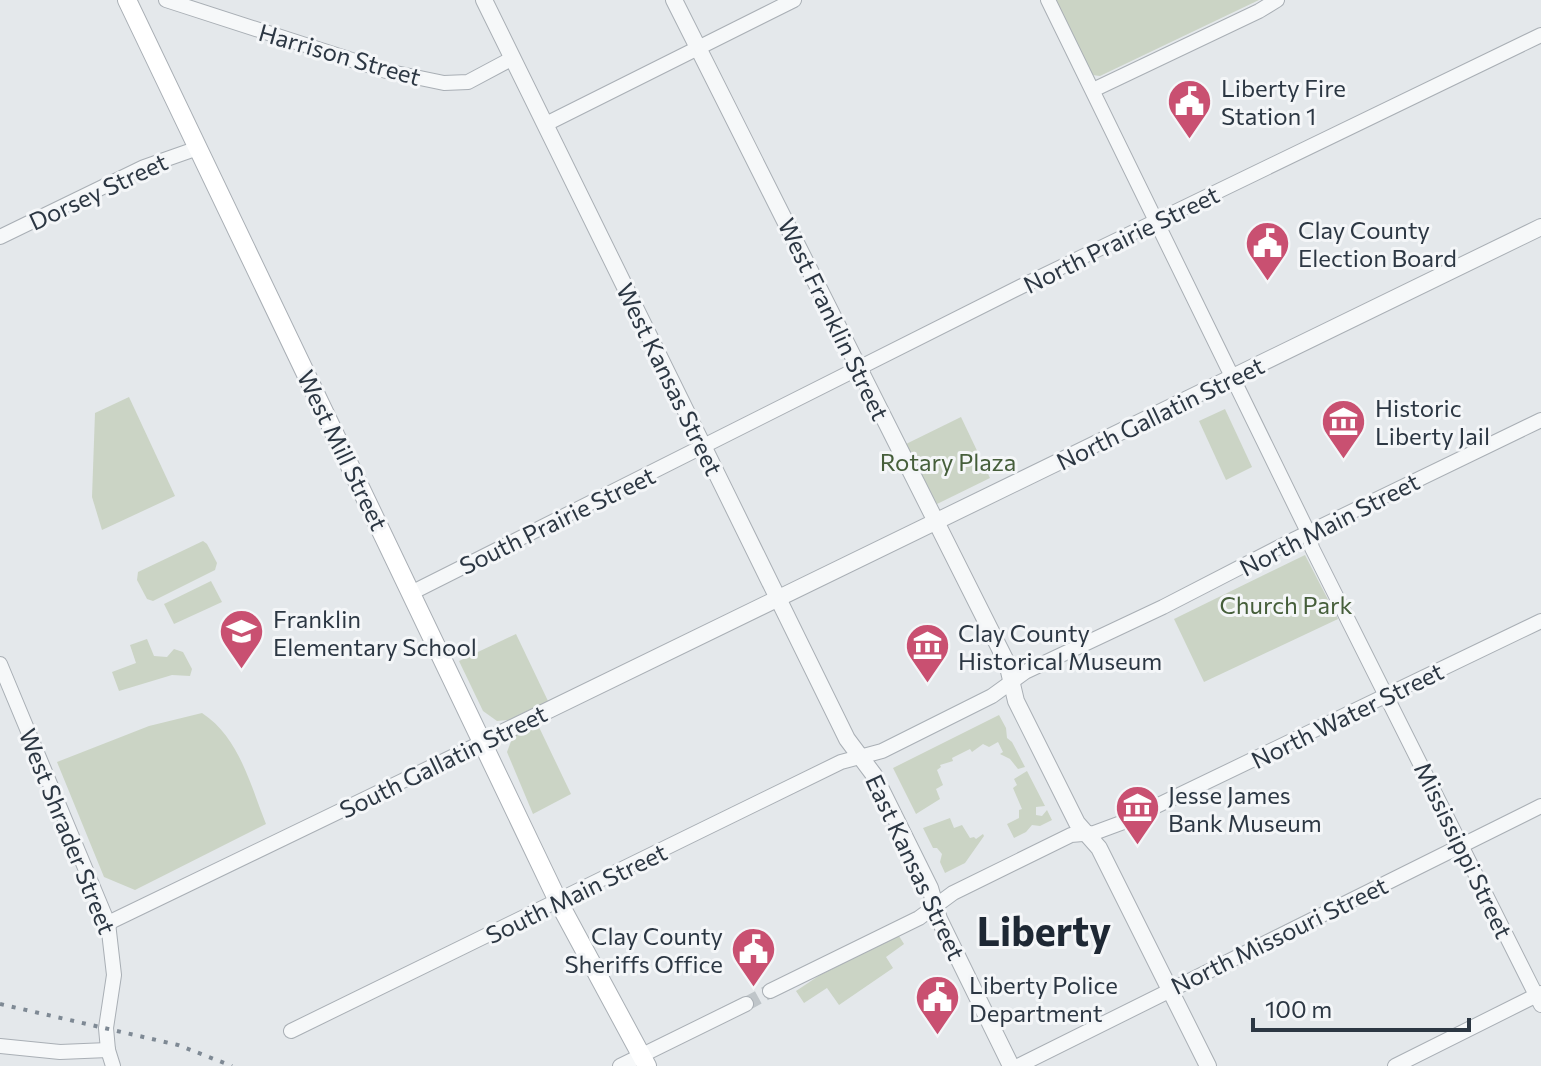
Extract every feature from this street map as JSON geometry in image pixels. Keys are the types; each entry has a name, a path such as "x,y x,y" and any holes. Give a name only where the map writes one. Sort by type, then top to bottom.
{"main road":[{"name":"West Mill Street","path":"127,0 558,901 644,1061"}],"street":[{"name":"Harrison Street","path":"166,0 386,71 444,83 468,82 513,58"},
{"name":"West Kansas Street","path":"484,0 847,739 861,755"},
{"name":"West Franklin Street","path":"674,0 1007,663 1016,701 1072,813 1099,848 1208,1066"},
{"path":"546,124 794,0"},
{"name":"Mississippi Street","path":"1048,0 1308,532 1312,548 1539,998"},
{"path":"1093,90 1277,0"},
{"name":"North Prairie Street","path":"704,447 858,368 1541,35"},
{"name":"Dorsey Street","path":"0,237 144,167 198,148"},
{"name":"North Gallatin Street","path":"778,598 1541,227"},
{"name":"North Main Street","path":"861,755 877,753 992,696 1025,672 1225,577 1308,532 1541,420"},
{"name":"South Prairie Street","path":"411,593 704,447"},
{"name":"South Gallatin Street","path":"108,923 778,598"},
{"name":"North Water Street","path":"770,991 937,908 945,897 1071,835 1121,823 1541,621"},
{"name":"West Shrader Street","path":"0,664 108,923 114,975 106,1028 113,1066"},
{"name":"South Main Street","path":"291,1031 841,762 861,755"},
{"name":"East Kansas Street","path":"861,755 930,888 947,936 1011,1066"},
{"name":"North Missouri Street","path":"1018,1066 1541,806"},
{"path":"1395,1066 1539,998"},
{"path":"620,1066 644,1061 746,1004"},
{"path":"0,1046 60,1052 108,1050"}],"green space":[{"path":"1055,0 1259,0 1100,76 1092,75"},
{"path":"129,397 175,496 102,530 92,497 95,413"},
{"path":"1225,409 1252,467 1226,480 1199,421"},
{"name":"Rotary Plaza","path":"961,417 990,478 937,504 906,444"},
{"path":"203,541 217,563 215,570 153,601 147,599 137,580 138,572"},
{"name":"Church Park","path":"1305,555 1338,619 1204,682 1174,619"},
{"path":"211,581 222,602 174,624 164,604"},
{"path":"516,634 548,701 508,720 497,721 483,711 459,661"},
{"path":"147,639 154,656 167,657 174,649 183,652 192,669 190,676 172,675 119,691 112,672 136,663 130,645"},
{"path":"202,713 215,723 234,748 266,824 135,890 104,877 57,762 149,726"},
{"path":"999,715 1007,738 1025,767 1018,769 1010,759 1000,754 1003,752 998,742 989,747 983,744 972,752 970,749 952,758 953,761 940,765 937,770 943,785 936,789 940,799 916,814 893,768"},
{"path":"538,725 571,794 533,814 507,752 513,736"},
{"path":"1027,771 1045,806 1036,807 1036,815 1042,816 1047,810 1052,820 1040,826 1032,825 1014,838 1007,824 1019,818 1019,810 1022,809 1013,788 1017,785 1014,779"},
{"path":"950,818 954,828 962,825 970,838 984,836 965,863 945,873 940,862 942,854 933,848 923,828"},
{"path":"899,936 904,944 886,957 893,968 839,1005 827,988 804,1003 796,991 820,975"}],"tunnel":[{"path":"746,1004 770,991"}],"railway":[{"path":"0,1004 178,1045 232,1066"}],"place":[{"name":"Liberty Fire Station 1","path":"1190,140"},
{"name":"Clay County Election Board","path":"1267,282"},
{"name":"Historic Liberty Jail","path":"1344,460"},
{"name":"Franklin Elementary School","path":"242,671"},
{"name":"Clay County Historical Museum","path":"927,685"},
{"name":"Jesse James Bank Museum","path":"1137,847"},
{"name":"Clay County Sheriffs Office","path":"754,988"},
{"name":"Liberty Police Department","path":"938,1037"}],"district":[{"name":"Liberty","path":"1044,929"}]}
